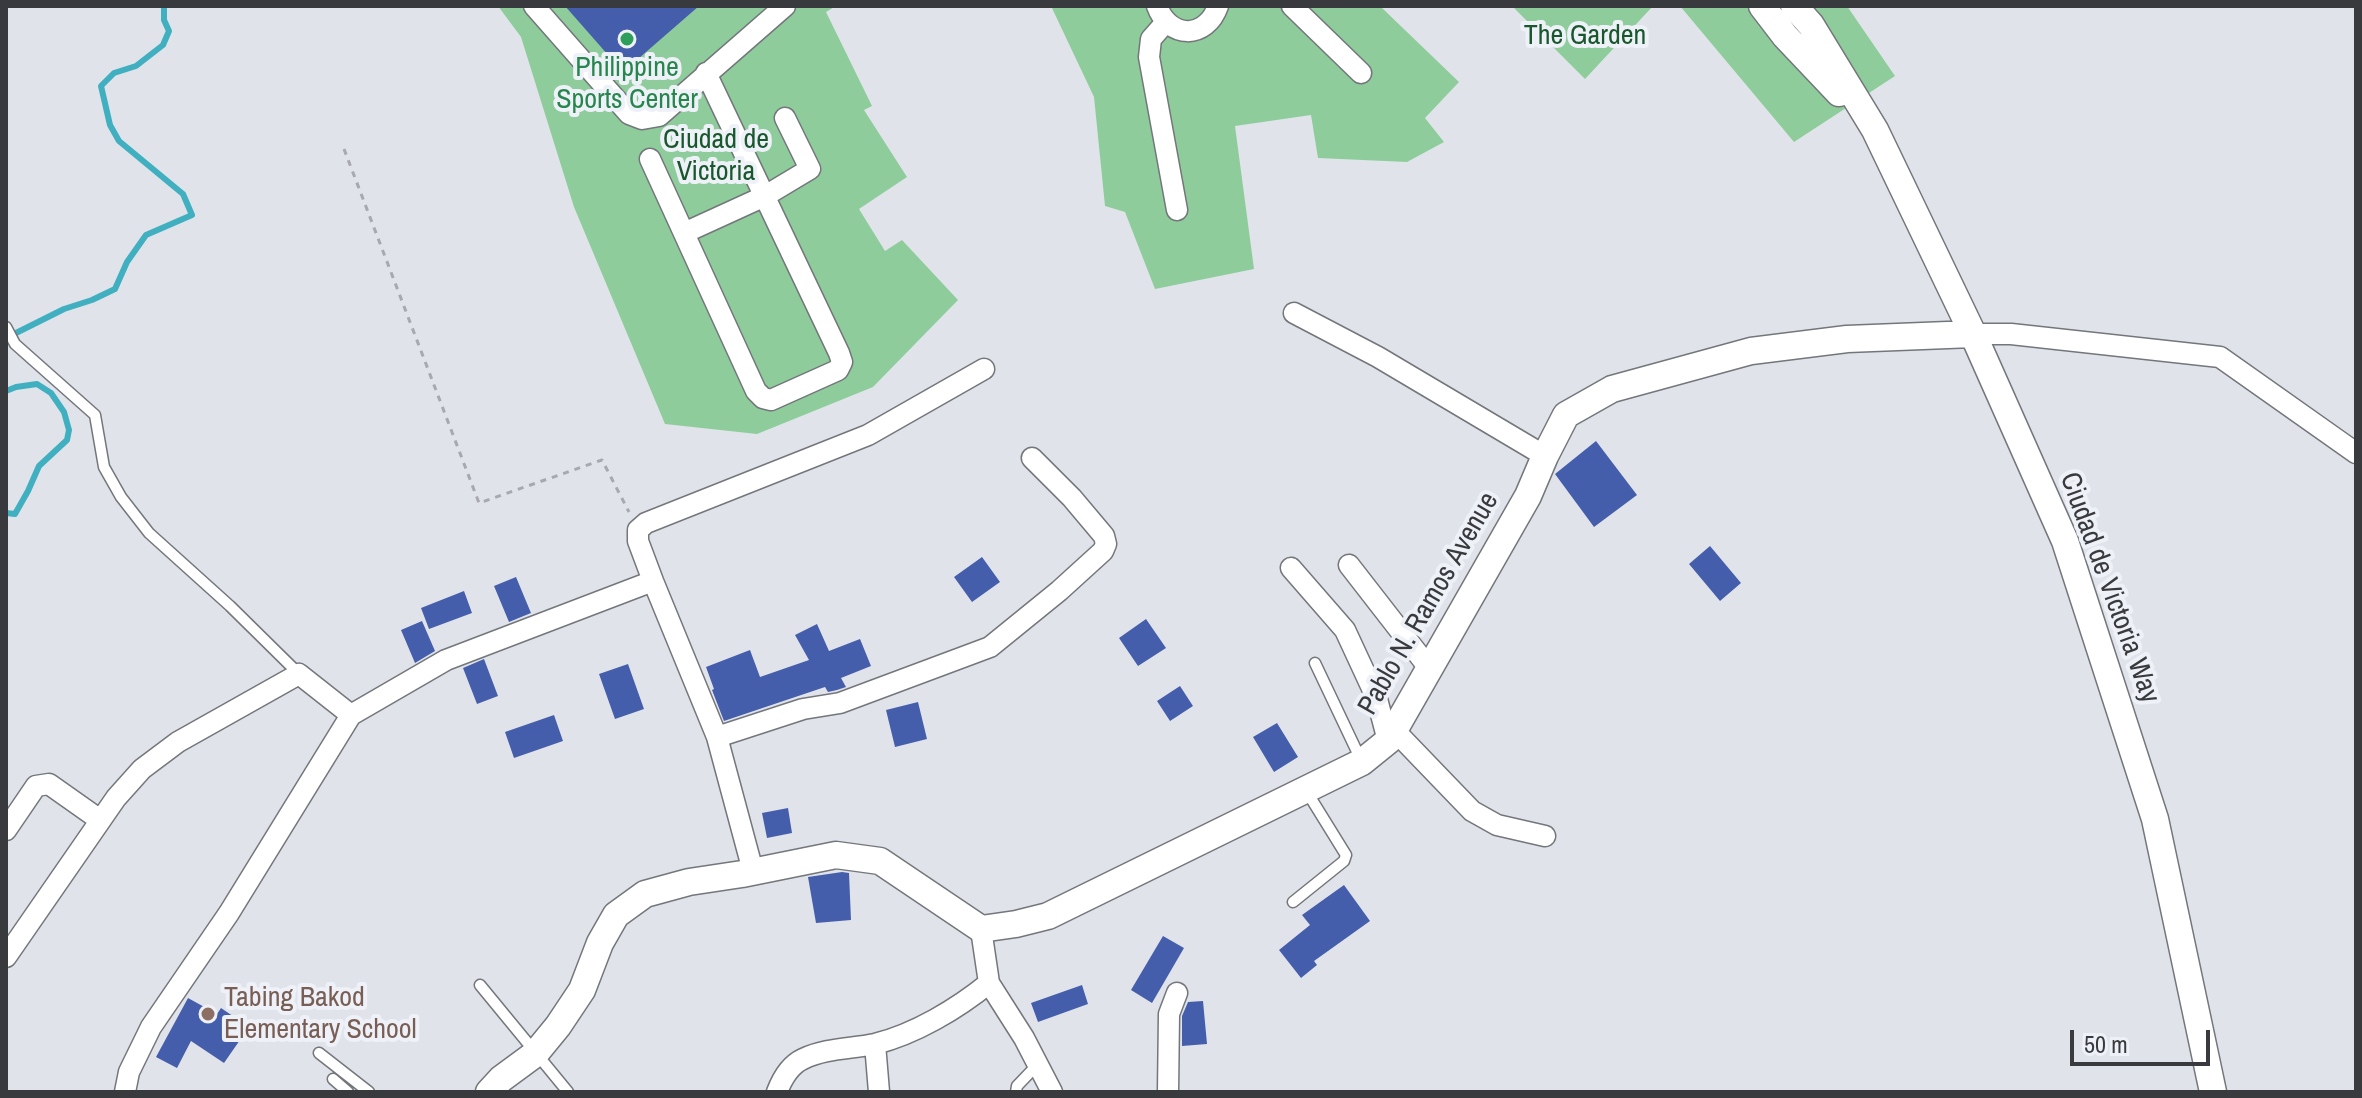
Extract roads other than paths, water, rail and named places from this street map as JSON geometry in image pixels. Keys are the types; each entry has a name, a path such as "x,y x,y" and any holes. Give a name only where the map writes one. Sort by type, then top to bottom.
{"street":[{"path":"534,6 629,114 642,119 659,116 785,6"},
{"path":"1177,210 1149,57 1151,39 1161,14 1178,30 1189,31 1199,29 1215,15 1218,6"},
{"path":"1292,6 1361,73"},
{"name":"Ciudad de Victoria Way","path":"1762,6 1785,36 1875,130"},
{"name":"Ciudad de Victoria Way","path":"1794,6 1811,25 1875,130 1973,334 2065,541 2155,819 2213,1092"},
{"path":"650,159 756,391 763,398 771,400 838,370 842,362 839,353 706,73"},
{"path":"684,233 765,196 810,169 785,118"},
{"path":"1294,313 1378,357 1545,456"},
{"name":"Pablo N. Ramos Avenue","path":"981,929 1048,916 1362,762 1391,736 1528,496 1566,415 1612,389 1751,351 1847,339 2011,334 2220,357 2356,453"},
{"path":"753,871 717,737 653,581 638,541 638,530 646,523 868,435 984,369"},
{"path":"717,737 803,709 840,703 990,647 1059,591 1103,551 1106,544 1104,536 1072,498 1032,458"},
{"path":"1349,565 1429,668"},
{"path":"1291,568 1345,630 1391,736 1472,811 1497,825 1545,836"},
{"path":"125,1092 129,1072 151,1027 229,913 351,715 446,660 653,581"},
{"path":"6,957 100,820 142,769 178,742 299,674 351,715"},
{"path":"6,830 36,786 44,784 49,784 100,820"},
{"path":"499,1086 535,1054 558,1026 582,990 600,943 616,915 645,894 689,882 836,855 880,861 981,929 989,983 1039,1063 1052,1092"},
{"path":"777,1092 782,1078 800,1060 835,1049 875,1044 912,1031 969,999 989,983"},
{"path":"1168,1092 1169,1014 1177,993"},
{"path":"875,1044 879,1092"}],"lane":[{"path":"7,329 15,344 95,415 104,467 121,497 149,533 299,674"},
{"path":"1315,663 1362,762"},
{"path":"1293,902 1344,861 1346,855 1306,789"},
{"path":"480,985 568,1092"},
{"path":"319,1053 369,1092"},
{"path":"1016,1092 1017,1086 1039,1063"},
{"path":"333,1079 348,1092"}],"waterway":[{"path":"6,338 64,309 115,289 127,262 146,235 192,215 183,194 119,141 110,125 101,86 114,73 136,66 163,45 169,31 164,20 164,6"},
{"path":"6,391 37,384 51,393 64,412 69,430 67,440 39,466 15,514 6,513"}],"place":[{"name":"Philippine Sports Center","path":"627,39"},
{"name":"Tabing Bakod Elementary School","path":"208,1014"}],"park label":[{"name":"The Garden","path":"1585,36"},
{"name":"Ciudad de Victoria","path":"716,156"}]}
